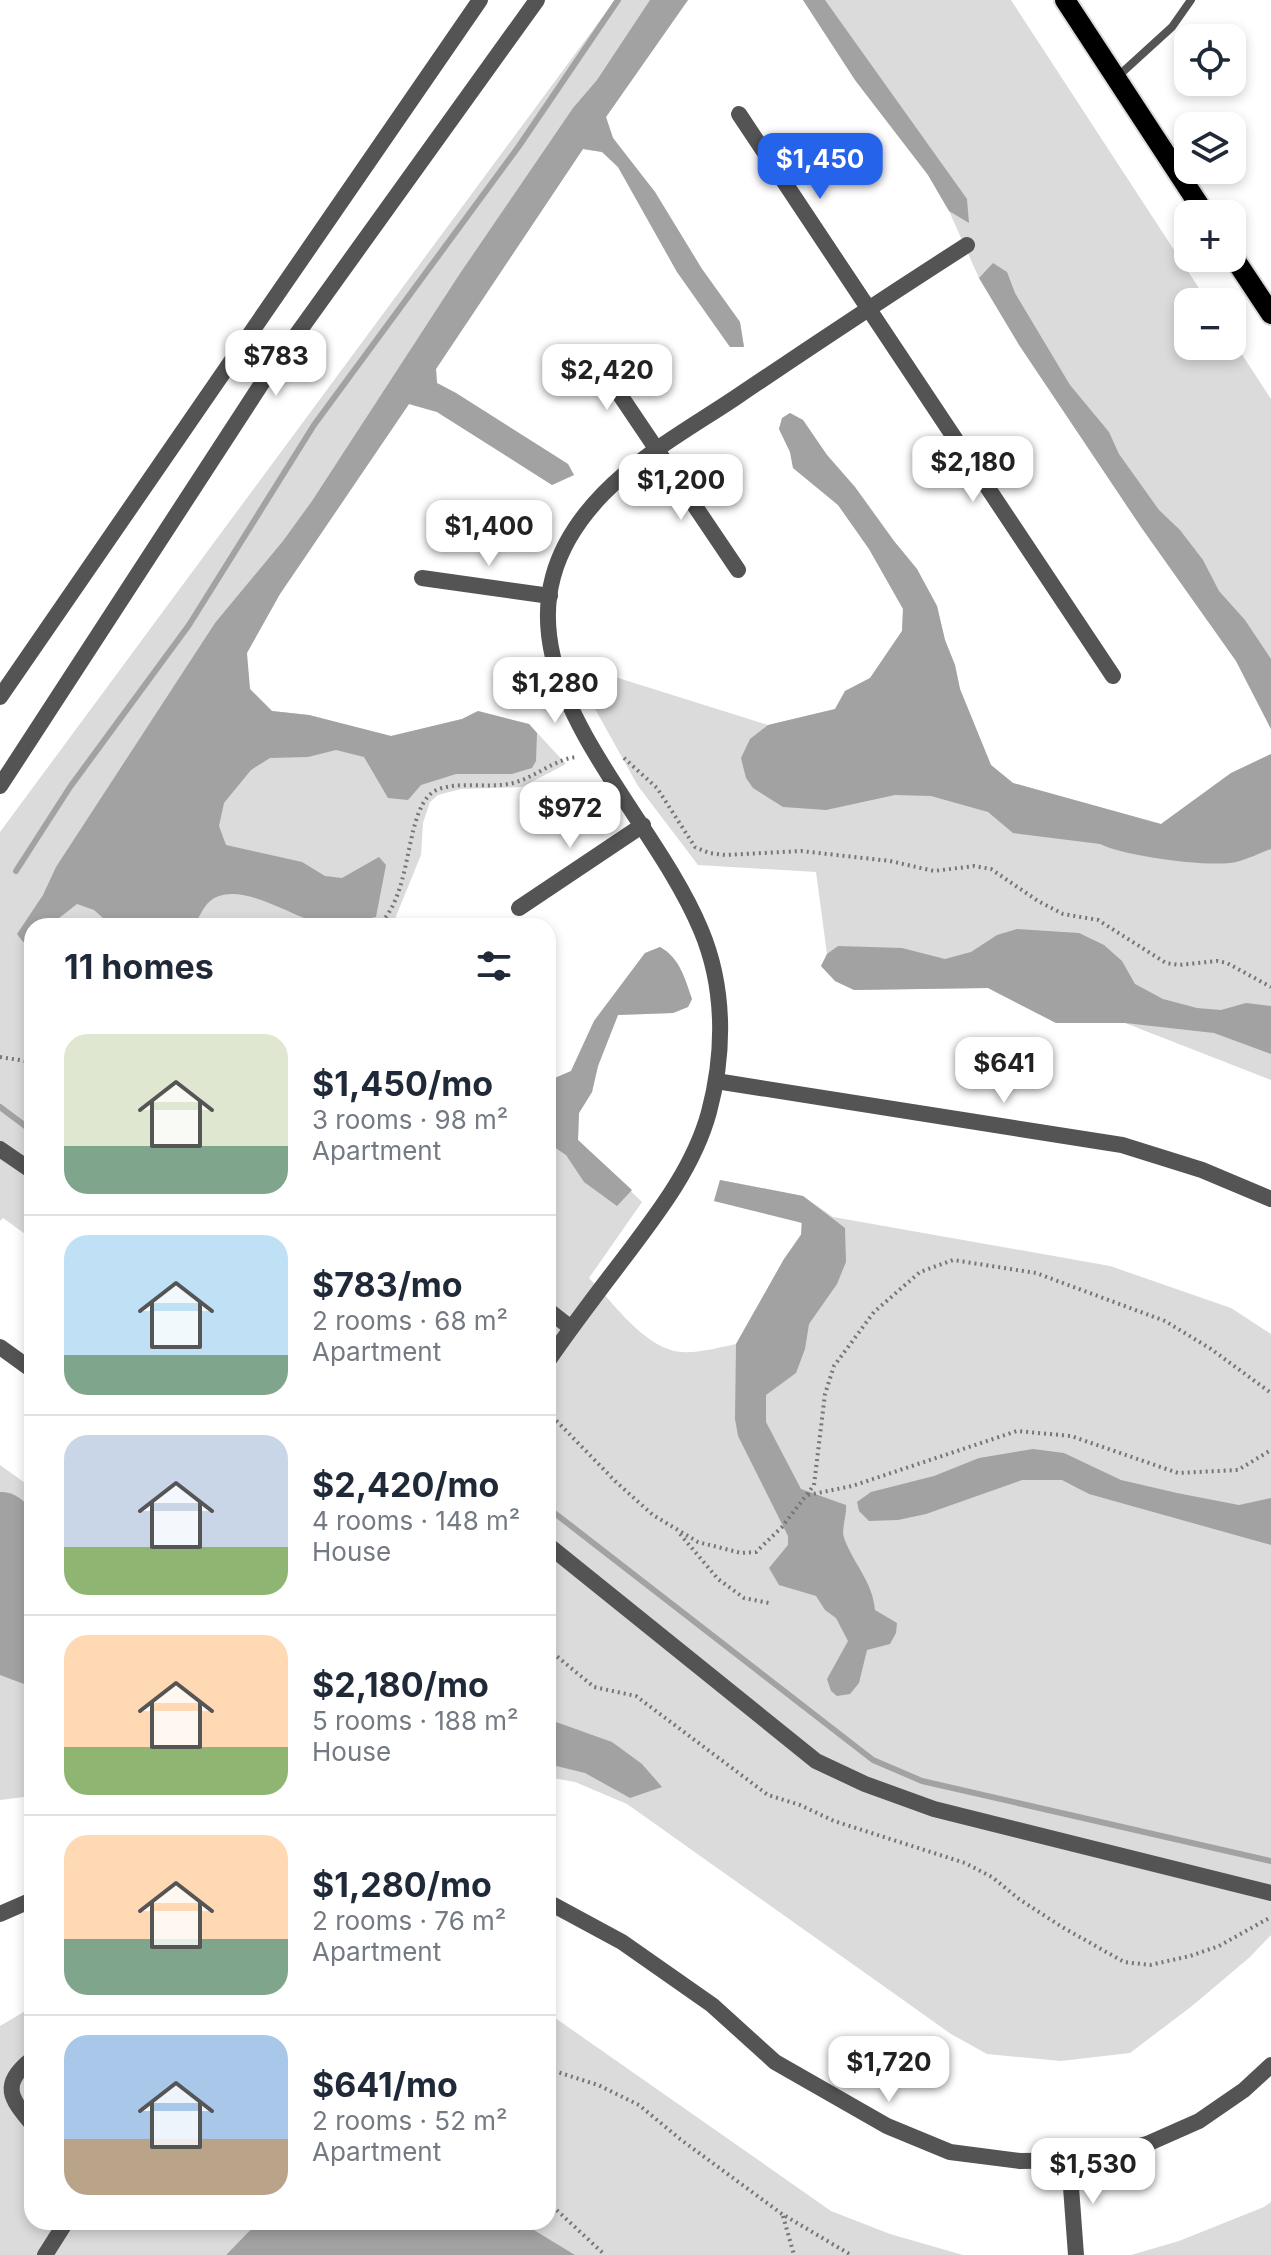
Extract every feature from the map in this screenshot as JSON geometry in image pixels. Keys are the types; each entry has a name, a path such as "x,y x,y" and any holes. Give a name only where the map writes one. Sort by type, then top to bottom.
{"main road":[{"path":"1065,0 1196,200"},
{"path":"1243,272 1271,314"}],"street":[{"path":"0,697 480,0"},
{"path":"0,786 264,380 537,0"},
{"path":"739,114 1113,676"},
{"path":"556,1350 667,1201 696,1149 716,1081 720,1044 719,1000 703,933 677,878 611,779 562,692 548,629 556,567 576,528 611,486 639,461 967,245"},
{"path":"591,352 738,570"},
{"path":"422,578 550,596"},
{"path":"519,908 643,825"},
{"path":"716,1081 1122,1145 1202,1170 1271,1199"},
{"path":"0,1149 24,1166"},
{"path":"556,1316 571,1328"},
{"path":"0,1347 24,1364"},
{"path":"556,1551 816,1761 865,1784 934,1809 1271,1893"},
{"path":"0,1914 24,1904"},
{"path":"556,1906 622,1942 712,2005 775,2062 887,2126 950,2152 1020,2161 1090,2160 1147,2144 1199,2121 1244,2090 1271,2065"},
{"path":"24,2065 12,2080 12,2092 13,2103 24,2115"},
{"path":"1069,2160 1076,2255"},
{"path":"45,2255 61,2230"}],"lane":[{"path":"1116,78 1172,27 1191,0"}],"path":[{"path":"387,918 401,891 419,808 427,795 438,789 459,785 510,784 533,776 562,759 576,757"},
{"path":"624,758 657,788 695,847 709,853 801,851 890,861 934,871 974,866 991,869 1038,901 1063,914 1098,920 1166,963 1227,963 1271,987"},
{"path":"0,1057 24,1061"},
{"path":"556,1420 653,1515 698,1542 741,1553 756,1552 782,1527 814,1485 825,1394 834,1366 874,1312 920,1272 953,1260 1036,1273 1165,1321 1211,1349 1271,1393"},
{"path":"808,1495 852,1486 1017,1431 1071,1436 1178,1473 1238,1470 1271,1450"},
{"path":"676,1529 718,1579 744,1598 769,1603"},
{"path":"556,1656 594,1687 636,1696 768,1795 800,1805 834,1821 965,1863 992,1877 1062,1927 1124,1962 1150,1965 1190,1956 1219,1946 1271,1917"},
{"path":"556,2072 598,2085 639,2105 782,2214 851,2255"},
{"path":"556,2209 605,2255"},
{"path":"782,2214 794,2255"}],"shaded area":[{"path":"615,0 688,0 606,117 613,138 655,192 702,269 740,322 744,347 730,347 677,272 618,167 602,152 583,149 436,369 437,383 568,464 574,475 552,485 437,412 409,404 280,594 246,653 250,689 272,711 309,715 391,736 462,719 478,711 529,724 566,764 522,787 461,789 438,795 430,802 423,823 421,855 395,918 24,918 24,1233 3,1218 0,1221 0,832"},
{"path":"650,0 688,0 606,117 613,138 655,192 702,269 740,322 744,347 730,347 677,272 618,167 602,152 583,149 436,369 437,383 568,464 574,475 552,485 437,412 409,404 280,594 247,653 250,689 272,711 309,715 391,736 462,719 478,711 529,724 537,733 536,761 532,768 512,774 456,774 421,785 408,800 388,798 364,757 336,750 308,757 270,758 251,770 224,803 219,826 226,845 302,862 325,876 342,878 379,857 386,865 376,917 304,918 259,899 231,894 207,904 199,918 103,918 94,910 77,904 59,918 28,918 56,867 215,623 312,501 459,275 573,108 597,80"},
{"path":"803,0 1011,0 1174,250 1174,272 1188,272 1199,288 1174,288 1174,360 1246,360 1271,399 1271,729 1236,661 1141,527 1019,344 979,278 949,211 928,175 855,80"},
{"path":"803,0 825,0 967,199 969,223 949,211 928,175 855,80"},
{"path":"993,263 1007,272 1015,293 1070,385 1109,432 1119,454 1159,510 1180,530 1203,560 1219,591 1245,620 1271,659 1271,729 1236,661 1141,527 1019,345 979,278"},
{"path":"790,413 803,420 917,569 937,606 960,689 991,765 1013,783 1161,824 1231,773 1271,754 1271,1080 1125,1023 1056,1023 988,988 854,990 835,981 821,966 827,954 816,872 698,865 638,786 580,682 580,666 768,725 835,709 845,691 870,678 902,631 903,608 869,549 838,505 793,468 790,452 779,429 782,418"},
{"path":"790,413 803,420 917,569 937,606 960,689 991,765 1013,783 1161,824 1231,773 1271,754 1271,849 1240,861 1224,863 1167,860 1100,844 1013,833 988,812 931,796 895,795 826,810 783,807 753,788 746,778 741,758 750,739 768,725 835,709 845,691 870,678 902,631 903,609 869,549 838,505 793,468 790,452 779,429 782,418"},
{"path":"24,924 24,942 17,934"},
{"path":"1017,929 1079,933 1104,945 1122,961 1135,984 1163,999 1197,1008 1221,1010 1246,1003 1271,1006 1271,1054 1214,1033 1125,1023 1056,1023 988,988 854,990 835,981 821,966 827,954 838,946 902,948 945,959 971,952 997,935"},
{"path":"660,947 667,952 677,963 692,999 688,1007 673,1013 618,1015 598,1066 592,1092 579,1113 578,1140 642,1202 589,1278 625,1318 656,1343 684,1352 736,1344 801,1234 801,1222 714,1201 720,1180 803,1196 833,1217 1110,1266 1231,1308 1271,1334 1271,1935 1192,2006 1130,2053 1061,2061 987,2054 951,2034 627,1804 575,1782 556,1778 556,1078 571,1071 594,1021 645,953"},
{"path":"660,947 667,952 677,963 692,999 688,1007 673,1013 618,1015 598,1066 592,1092 579,1113 578,1140 632,1190 617,1206 584,1182 566,1155 556,1148 556,1078 571,1071 594,1021 645,953"},
{"path":"720,1180 803,1196 845,1228 846,1262 837,1284 809,1324 805,1349 796,1373 766,1395 766,1422 801,1489 846,1505 844,1538 871,1590 875,1610 897,1623 890,1644 867,1650 859,1683 850,1694 837,1696 831,1691 827,1679 848,1641 836,1618 825,1610 816,1596 779,1585 769,1568 788,1545 788,1536 738,1436 735,1419 736,1344 801,1235 802,1223 714,1201"},
{"path":"1033,1449 1064,1453 1121,1480 1177,1493 1239,1505 1271,1498 1271,1545 1089,1494 1062,1480 1022,1480 926,1514 898,1520 869,1521 859,1511 857,1502 871,1492 934,1476 979,1458"},
{"path":"0,1465 24,1482 24,1797 0,1800"},
{"path":"0,1492 9,1493 24,1502 24,1684 0,1675"},
{"path":"556,1722 612,1742 642,1764 662,1787 630,1798 585,1773 556,1766"},
{"path":"24,2012 24,2230 250,2230 226,2255 0,2255 0,2026"},
{"path":"556,2019 831,2211 890,2234 963,2255 575,2255 534,2230 556,2230"},
{"path":"1271,2202 1271,2255 1131,2255 1179,2241"},
{"path":"250,2230 534,2230 575,2255 226,2255"}],"waterway":[{"path":"16,871 70,787 189,625 314,425 519,146 618,0"},
{"path":"0,1107 24,1125"},
{"path":"556,1514 873,1760 922,1781 1271,1861"}]}
